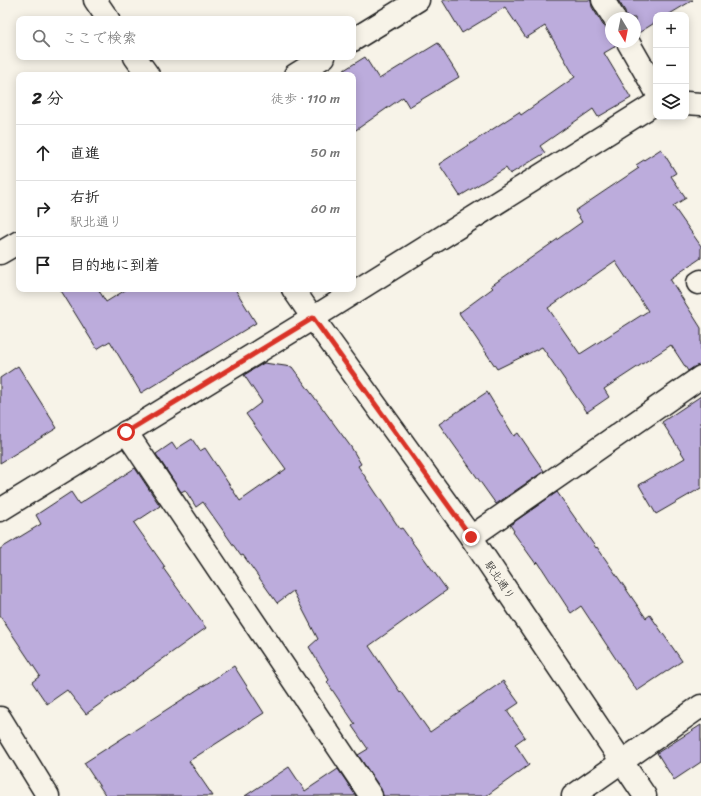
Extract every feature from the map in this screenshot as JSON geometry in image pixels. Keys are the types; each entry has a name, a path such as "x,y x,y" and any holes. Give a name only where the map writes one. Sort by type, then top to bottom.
{"street":[{"path":"95,0 106,16"},
{"path":"356,38 418,0"},
{"path":"603,0 610,12"},
{"path":"631,48 653,86"},
{"path":"137,60 146,72"},
{"path":"300,72 319,60"},
{"path":"689,103 701,104"},
{"path":"356,291 653,105"},
{"path":"0,253 16,244"},
{"name":"駅北通り","path":"295,292 471,537 645,796"},
{"path":"0,510 354,292"},
{"path":"471,537 701,377"},
{"path":"126,432 371,796"},
{"path":"573,796 701,706"},
{"path":"0,718 48,796"}],"building":[{"path":"442,0 591,0 592,7 605,27 605,48 613,48 604,53 631,98 598,117 593,109 540,146 545,153 510,174 506,168 460,196 439,164 519,112 521,115 575,77 545,26 526,38 505,7 462,33"},
{"path":"618,0 693,0 673,12 653,12 653,24 641,31 641,12 625,11"},
{"path":"438,43 459,77 409,107 403,97 356,130 356,72 345,72 344,70 365,57 379,79"},
{"path":"661,149 676,173 671,176 686,198 673,206 701,246 701,258 670,279 701,328 701,365 688,371 671,345 604,389 609,397 587,412 542,347 497,369 459,313 493,288 491,286 582,222 575,211 639,168 636,165","holes":["615,261 648,311 580,354 548,308"]},
{"path":"62,292 100,292 106,302 122,292 237,292 256,323 141,393 110,341 97,349"},
{"path":"264,363 292,367 351,447 361,464 358,466 400,529 402,528 447,590 369,646 400,692 401,691 430,732 503,681 519,703 507,711 525,737 515,744 529,765 486,796 383,796 381,789 358,755 368,749 352,726 355,724 327,682 329,680 309,647 318,639 293,591 277,603 243,555 241,556 203,502 196,507 185,490 181,492 156,454 172,443 176,449 192,439 200,451 205,448 240,501 286,469 246,414 262,402 244,375"},
{"path":"18,366 57,428 0,463 0,378"},
{"path":"487,392 514,436 518,433 544,471 496,504 439,424"},
{"path":"701,396 701,488 656,514 639,485 685,458 662,422"},
{"path":"135,468 160,506 134,523 165,567 163,568 206,628 86,714 67,690 47,704 32,682 40,676 0,616 0,549 41,524 36,515 71,492 79,504"},
{"path":"557,492 646,618 650,615 682,661 637,691 581,606 571,613 538,562 536,564 513,532 514,531 510,525"},
{"path":"234,666 264,713 189,761 213,796 106,796 84,763"},
{"path":"701,725 701,762 674,780 657,753"},
{"path":"289,767 305,791 338,769 356,796 245,796"}],"route":[{"path":"126,432 313,318 471,537"}]}
